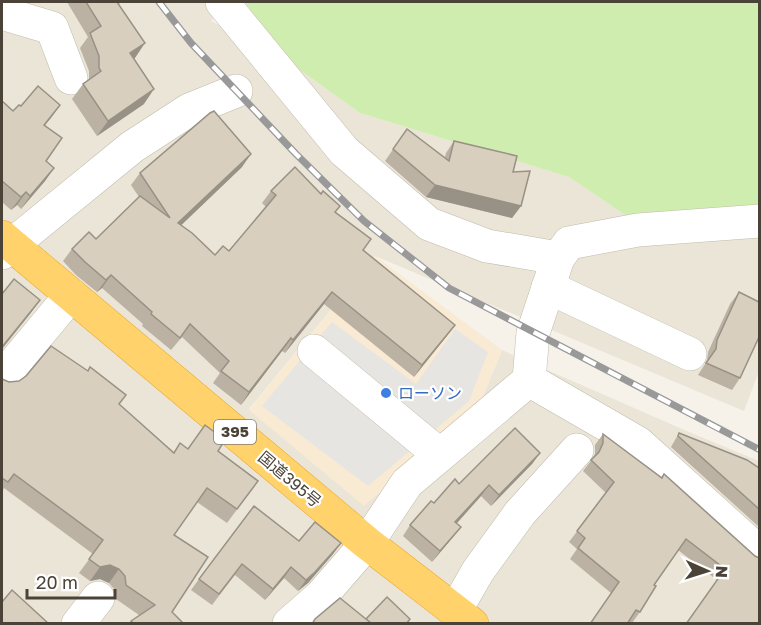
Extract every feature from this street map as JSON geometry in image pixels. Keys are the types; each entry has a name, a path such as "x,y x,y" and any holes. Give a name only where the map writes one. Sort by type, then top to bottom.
{"highway":[{"name":"国道395号","path":"5,245 71,295 367,543 464,617"}],"street":[{"path":"222,2 344,151 429,224 553,272 690,354"},
{"path":"2,13 52,28 71,78"},
{"path":"5,245 132,147 189,110 236,91"},
{"path":"289,624 321,596 367,543 407,483 530,380 533,333 553,272 569,243 638,230 759,221"},
{"path":"2,378 71,295"},
{"path":"314,351 440,455"},
{"path":"530,380 638,443 759,553"},
{"path":"464,617 478,571 520,513 577,450"},
{"path":"78,624 98,598"}],"shaded area":[{"path":"2,2 233,2 211,21 283,58 360,113 569,177 628,217 759,225 759,371 744,411 375,256 249,409 478,409 502,350 759,461 759,623 2,623"},
{"path":"375,256 502,350 478,409 364,506 249,410"},
{"path":"332,322 416,384 455,329 488,352 469,401 368,486 262,406"}],"green space":[{"path":"245,2 759,2 759,225 628,217 569,177 360,113 283,58"}],"building":[{"path":"86,2 117,2 145,43 130,53 154,89 108,121 83,84 101,71 99,56 90,33 101,26"},
{"path":"38,86 60,105 44,125 62,138 46,161 54,168 30,196 26,192 21,197 2,181 2,101 13,111 19,105 21,106"},
{"path":"214,111 251,154 178,223 215,255 223,246 229,251 276,195 271,191 295,167 321,194 323,191 340,206 335,212 371,239 363,250 455,325 422,365 332,292 293,340 291,338 249,392 221,371 229,361 190,324 180,338 151,314 152,312 111,275 106,280 72,249 89,232 96,239 140,196 170,218 140,173"},
{"path":"407,129 449,161 454,141 517,156 513,172 530,171 521,206 435,185 393,149"},
{"path":"14,279 40,300 2,347 2,294"},
{"path":"739,292 759,302 759,337 740,378 706,363 716,349 717,340"},
{"path":"51,346 88,371 90,367 126,395 119,404 174,453 180,443 188,449 205,425 225,440 218,451 258,481 237,509 207,488 174,535 208,557 172,612 184,624 134,624 131,621 155,605 126,585 125,576 119,569 110,565 100,567 89,559 103,540 14,474 8,482 2,478 2,379 9,382 19,381"},
{"path":"515,428 540,453 499,495 489,485 455,522 461,527 440,551 410,525 431,501 434,503 455,479 459,484"},
{"path":"679,433 747,460 759,468 759,509 678,436"},
{"path":"603,434 662,478 664,474 759,558 759,624 686,624 725,569 686,539 654,585 656,586 640,612 636,610 627,624 590,624 619,582 578,548 585,538 577,531 614,482 591,460 599,452 603,443"},
{"path":"254,506 299,541 315,522 341,543 306,580 291,567 273,589 242,564 219,594 199,579"},
{"path":"12,590 49,624 2,624 2,602"},
{"path":"387,597 410,619 406,624 372,624 366,619"},
{"path":"340,598 372,624 312,624"}],"railway":[{"path":"159,2 191,43 296,154 364,221 449,288 760,450"}],"place":[{"name":"ローソン","path":"386,393"}]}
